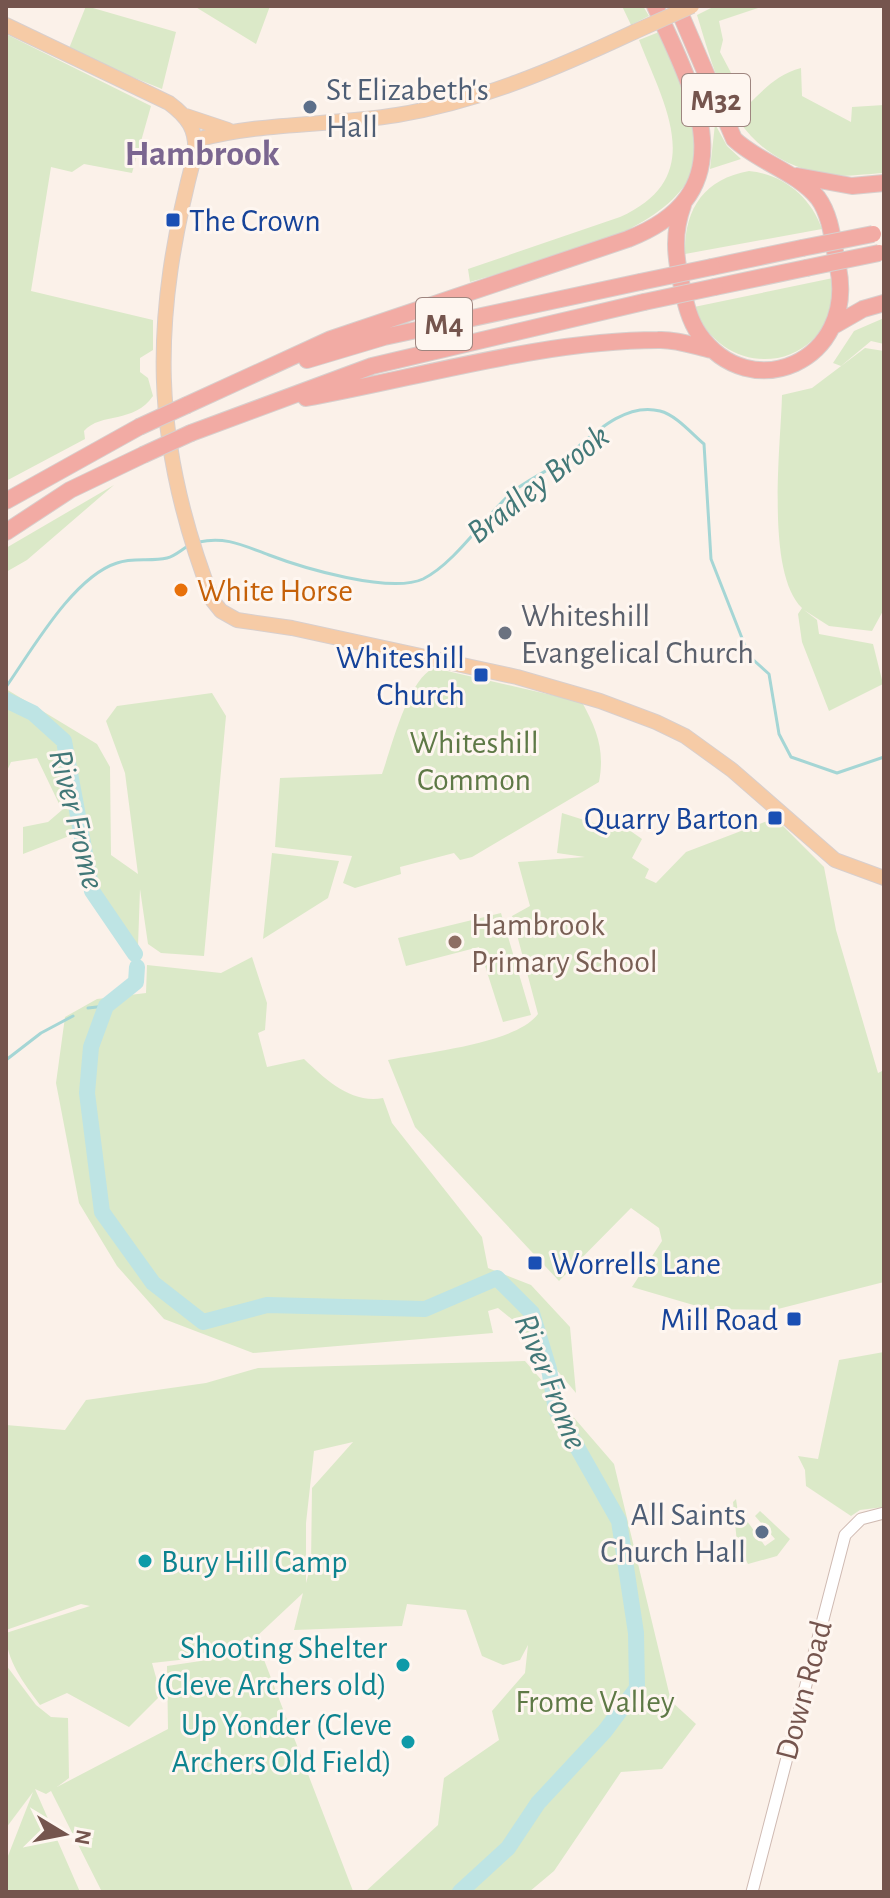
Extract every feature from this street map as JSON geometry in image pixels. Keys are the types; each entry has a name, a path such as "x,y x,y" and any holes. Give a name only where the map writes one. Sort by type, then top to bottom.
{"highway":[{"name":"M32","path":"655,6 691,87 704,132 700,169 677,221 675,256 687,311 700,336 714,351"},
{"name":"M32","path":"677,6 734,139 816,196 829,223 842,293 835,325"},
{"path":"784,172 832,185 884,183"},
{"name":"M4","path":"6,501 139,427 331,339 646,232 671,216 685,200"},
{"name":"M4","path":"251,376 384,337 878,233"},
{"name":"M4","path":"6,532 70,490 191,433 372,366 644,302 881,253"},
{"path":"714,351 746,367 786,367 815,350 835,325 863,309 884,303"},
{"name":"M4","path":"260,406 519,355 599,345 658,339 714,351"}],"main road":[{"path":"196,140 228,130 364,120 453,103 524,80 692,6"},
{"path":"6,25 169,103 186,116 228,130"},
{"path":"186,116 196,140 174,233 164,334 166,428 175,484 187,528 221,611 237,620 292,628 517,677 600,701 656,722 685,736 732,770 835,860 884,878"}],"street":[{"name":"Down Road","path":"753,1888 845,1535 861,1519 884,1513"},
{"path":"753,1888 765,1892"}],"green space":[{"path":"86,6 176,32 162,89 68,51"},
{"path":"194,6 270,6 256,44"},
{"path":"622,6 643,6 649,16 631,25"},
{"path":"764,6 719,21 723,40 720,52 748,105 778,78 801,68 802,96 851,122 852,107 884,105 884,173 829,175 793,165 769,152 750,135 736,116 714,69 697,15 713,7"},
{"path":"659,32 686,96 697,135 694,168 676,196 649,218 614,237 575,252 470,282 468,269 620,217 647,201 664,182 672,161 672,138 659,89 639,40"},
{"path":"6,34 151,106 132,173 84,164 72,172 51,167 31,291 153,320 153,350 140,358 140,372 148,378 153,396 137,411 91,425 84,431 85,439 6,481"},
{"path":"715,124 727,146 741,159 710,169"},
{"path":"749,171 773,177 794,189 811,207 822,229 685,254 688,223 700,199 720,181"},
{"path":"833,278 830,309 819,333 801,349 778,358 754,358 731,350 710,333 694,307"},
{"path":"884,318 884,344 871,341 841,366 833,363 854,331"},
{"path":"865,348 884,351 884,609 872,631 829,626 804,610 817,620 819,634 873,644 883,684 829,711 802,642 798,614 802,608 790,591 783,567 778,507 782,395 812,388"},
{"path":"114,485 27,560 6,572 6,548"},
{"name":"Whiteshill Common","path":"434,668 582,702 598,740 601,760 599,782 472,857 460,860 454,853 400,867 401,874 355,888 343,883 352,856 275,847 280,778 382,774 409,699 416,685"},
{"path":"6,689 97,744 110,767 111,855 138,874 125,773 106,721 117,706 212,693 226,716 204,956 161,953 148,944 140,889 138,946 92,884 82,831 23,854 23,827 48,822 62,810 37,758 11,762 6,773"},
{"path":"562,813 603,826 631,817 632,832 642,839 632,858 649,869 645,878 656,883 686,852 775,818 824,867 836,930 878,1073 884,1070 884,1282 774,1310 707,1309 632,1287 662,1241 659,1228 631,1208 559,1281 415,1127 388,1060 491,1040 527,1024 538,1014 512,916 530,906 518,862 585,857 557,853"},
{"path":"272,853 339,861 328,898 263,939"},
{"path":"501,913 531,1015 503,1022 479,947 406,966 398,938"},
{"path":"252,957 267,1003 265,1030 258,1033 267,1067 304,1059 349,1094 383,1098 392,1123 482,1237 488,1268 531,1285 570,1327 576,1393 519,1325 498,1308 488,1311 493,1333 253,1353 164,1319 117,1266 79,1203 56,1083 65,1017 97,999 146,993 147,965 221,973"},
{"path":"884,1352 884,1507 860,1510 851,1516 806,1486 805,1470 798,1456 818,1459 839,1360"},
{"name":"Frome Valley","path":"525,1361 614,1464 671,1701 696,1724 662,1769 621,1772 554,1871 529,1892 365,1892 438,1825 444,1778 499,1740 492,1711 525,1673 528,1645 520,1660 503,1665 482,1656 466,1610 407,1604 402,1626 294,1630 303,1593 255,1638 179,1660 152,1663 161,1695 129,1727 67,1693 40,1705 17,1671 9,1653 6,1633 90,1606 81,1604 6,1630 6,1425 65,1430 86,1400 206,1383 258,1368","holes":["353,1442 312,1488 311,1565 306,1583 306,1523 314,1451"]},
{"path":"736,1499 740,1526 747,1521 765,1546 775,1539 755,1516 760,1511 790,1539 777,1556 748,1564 737,1543 733,1502"},
{"path":"261,1652 353,1891 102,1892 51,1791 46,1794 35,1789 80,1892 6,1892 6,1861 33,1792 6,1828 6,1665 36,1705 51,1717 68,1718 69,1778 57,1787 168,1729 167,1666"}],"waterway":[{"name":"Bradley Brook","path":"199,542 218,540 235,543 346,578 390,583 423,579 458,552 510,494 561,461 606,424 632,412 646,409 660,411 678,420 704,444 711,559 749,656 769,674 779,734 791,757 837,773 884,757"},
{"name":"Bradley Brook","path":"6,687 55,616 85,583 117,563 167,558 188,546"},
{"name":"River Frome","path":"6,700 33,713 64,741 92,891 135,954"},
{"name":"River Frome","path":"137,967 136,982 106,1006 91,1047 87,1093 102,1212 153,1283 203,1322 267,1305 425,1309 497,1278 532,1313 549,1369 556,1410 619,1521 636,1633 637,1688 605,1731 538,1803 508,1848 460,1892"},
{"path":"88,1008 106,1006"},
{"path":"6,1060 41,1033 73,1016"}],"place":[{"name":"St Elizabeth's Hall","path":"310,107"},
{"name":"The Crown","path":"173,220"},
{"name":"White Horse","path":"181,590"},
{"name":"Whiteshill Evangelical Church","path":"505,633"},
{"name":"Whiteshill Church","path":"481,675"},
{"name":"Quarry Barton","path":"775,818"},
{"name":"Hambrook Primary School","path":"455,942"},
{"name":"Worrells Lane","path":"535,1263"},
{"name":"Mill Road","path":"794,1319"},
{"name":"All Saints Church Hall","path":"762,1532"},
{"name":"Bury Hill Camp","path":"145,1561"},
{"name":"Shooting Shelter (Cleve Archers old)","path":"403,1665"},
{"name":"Up Yonder (Cleve Archers Old Field)","path":"408,1742"}],"district":[{"name":"Hambrook","path":"202,152"}]}
